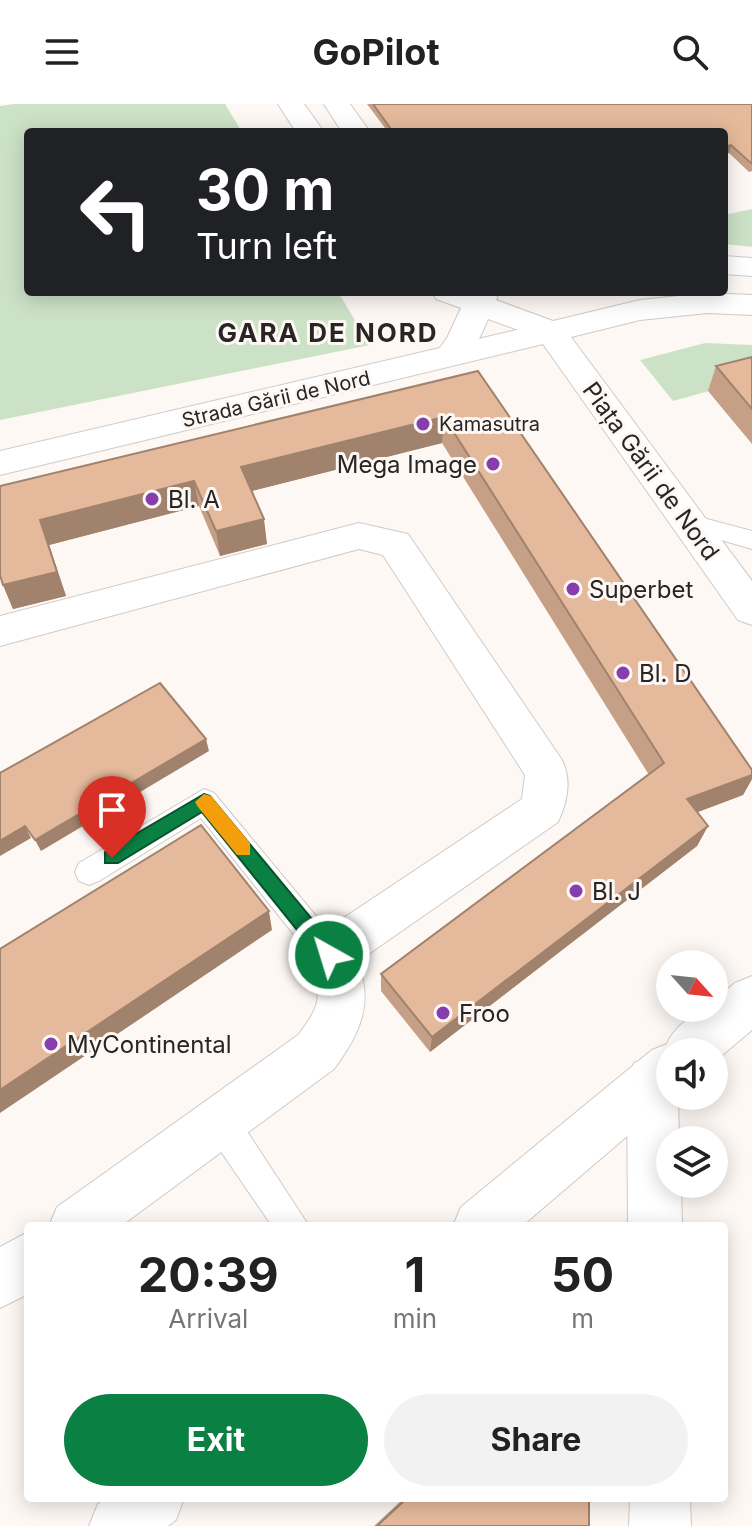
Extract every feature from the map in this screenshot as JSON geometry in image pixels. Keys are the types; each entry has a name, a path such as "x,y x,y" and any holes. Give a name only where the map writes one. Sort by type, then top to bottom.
{"street":[{"path":"291,104 307,128"},
{"path":"337,104 353,128"},
{"path":"728,265 752,267"},
{"path":"449,357 462,341 481,299 551,332 652,308 707,303 752,305"},
{"name":"Strada Gării de Nord","path":"0,463 551,332"},
{"name":"Piața Gării de Nord","path":"551,332 752,610"},
{"path":"0,631 359,536 395,544 547,773 542,809 329,955 344,981 338,1024 316,1052 82,1222"},
{"path":"705,1038 752,999"},
{"path":"485,1222 656,1079"},
{"path":"655,1222 666,1110"},
{"path":"0,1280 24,1263"},
{"path":"120,1526 149,1502"},
{"path":"660,1502 660,1526"}],"lane":[{"path":"688,522 752,540"},
{"path":"89,872 204,801 329,955"},
{"path":"221,1122 289,1222"}],"green space":[{"path":"225,104 240,128 24,128 24,296 340,296 370,345 0,420 0,106"},
{"path":"752,209 752,247 728,244 728,214"},
{"path":"705,343 752,345 752,379 673,401 640,360"}],"building":[{"path":"373,104 752,104 752,164 731,145 728,146 728,128 390,128"},
{"path":"752,357 752,409 716,366"},
{"path":"478,371 752,770 752,775 687,799 708,826 432,1037 381,974 664,763 444,417 241,467 264,519 216,531 194,481 40,520 57,572 3,585 0,575 0,486"},
{"path":"160,683 206,739 35,840 25,826 0,841 0,773"},
{"name":"MyContinental","path":"201,825 269,911 0,1090 0,949"},
{"path":"403,1502 589,1502 589,1526 377,1526"}],"slow traffic":[{"path":"204,802 243,849"}],"place":[{"name":"Kamasutra","path":"423,424"},
{"name":"Mega Image","path":"493,464"},
{"name":"Bl. A","path":"152,499"},
{"name":"Superbet","path":"573,589"},
{"name":"Bl. D","path":"623,673"},
{"name":"Bl. J","path":"576,891"},
{"name":"Froo","path":"443,1013"},
{"name":"MyContinental","path":"51,1044"}],"district":[{"name":"GARA DE NORD","path":"328,332"}],"route":[{"path":"112,858 204,801 329,955"}]}
